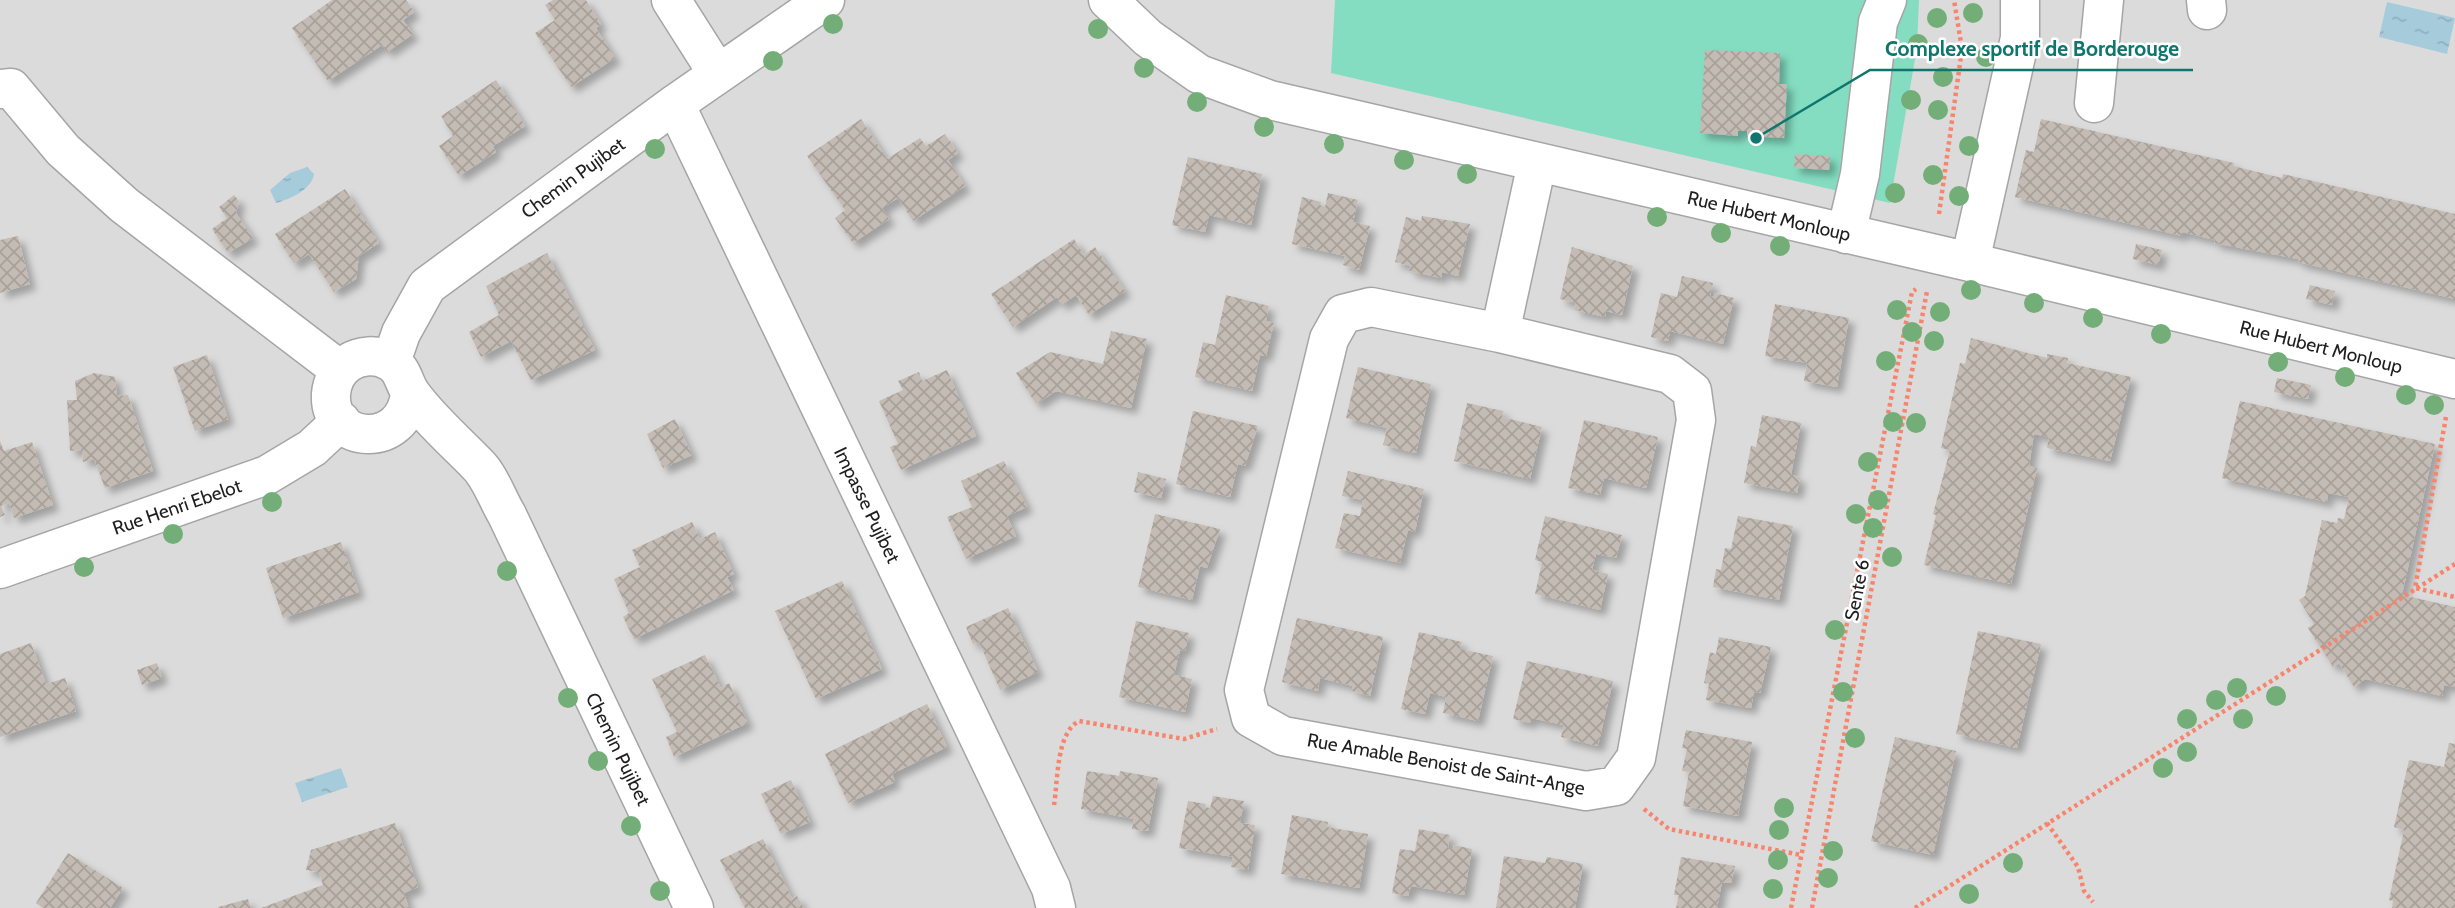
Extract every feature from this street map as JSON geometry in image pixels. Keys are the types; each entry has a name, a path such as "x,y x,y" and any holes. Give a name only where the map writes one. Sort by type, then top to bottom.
{"street":[{"path":"671,0 718,74 825,0"},
{"name":"Rue Hubert Monloup","path":"1108,0 1148,38 1199,74 1270,100 1969,262 2454,379"},
{"path":"1846,234 1860,174 1878,22 1887,0"},
{"path":"1969,262 2020,38 2020,0"},
{"path":"2094,103 2104,0"},
{"name":"Chemin Pujibet","path":"694,908 507,515 480,466 457,447 400,377 401,333 427,286 718,74"},
{"path":"4,83 63,150 124,205 340,370"},
{"name":"Impasse Pujibet","path":"675,104 1051,888 1056,908"},
{"path":"1500,334 1537,163"},
{"path":"1251,718 1244,690 1328,339 1343,313 1371,307 1670,374 1692,391 1696,420 1636,758 1616,786"},
{"path":"381,433 390,429 405,414 400,377 370,356 348,363 340,370 332,384 331,400 341,421 355,432 381,433 457,447"},
{"name":"Rue Henri Ebelot","path":"0,569 267,475 312,448 341,421"},
{"name":"Rue Amable Benoist de Saint-Ange","path":"1251,718 1283,736 1586,791 1616,786"}],"path":[{"path":"1939,223 1962,49 1954,0"},
{"path":"1791,908 1912,292 1921,285"},
{"name":"Sente 6","path":"1812,908 1928,287"},
{"path":"2415,589 2454,379"},
{"path":"1916,908 2455,564"},
{"path":"2415,589 2455,597"},
{"path":"1034,855 1052,821 1064,739 1072,725 1079,721 1185,739 1251,718"},
{"path":"1616,786 1669,829 1801,855"},
{"path":"2048,823 2078,867 2084,891 2093,902"}],"shaded area":[{"path":"0,0 2455,0 2455,908 0,908"}],"green space":[{"path":"1335,0 1919,0 1917,48 1890,203 1331,73"}],"water":[{"path":"2387,2 2455,18 2447,54 2379,37"},
{"path":"307,167 314,174 305,189 276,203 270,190 290,173"},
{"path":"341,768 348,787 302,802 295,783"}],"building":[{"path":"332,0 406,0 414,12 403,20 413,34 387,52 382,45 328,81 292,28"},
{"path":"553,0 586,0 601,24 596,28 615,58 571,87 535,33 555,20 545,5"},
{"path":"1705,50 1780,53 1779,84 1787,84 1784,138 1747,136 1747,131 1738,131 1738,136 1700,133"},
{"path":"496,80 525,126 493,146 496,152 459,176 439,146 453,136 441,116"},
{"path":"861,119 887,159 920,138 926,146 945,134 958,153 948,160 965,186 913,221 898,198 882,208 889,219 853,243 835,218 845,210 807,156"},
{"path":"2041,119 2234,163 2233,166 2282,178 2283,174 2455,214 2455,299 2298,262 2298,259 2214,243 2215,240 2182,232 2182,236 2015,197 2026,150 2034,152"},
{"path":"1795,154 1830,156 1829,170 1794,168"},
{"path":"1188,157 1262,174 1251,225 1209,215 1205,232 1172,225"},
{"path":"345,189 379,243 359,256 356,279 334,292 309,254 294,264 275,234"},
{"path":"1328,193 1358,200 1353,222 1370,226 1359,270 1343,265 1345,256 1292,244 1302,197 1321,202 1320,205 1325,207"},
{"path":"234,195 239,201 236,213 253,238 228,253 212,229 227,218 219,207"},
{"path":"1422,216 1470,224 1458,276 1442,272 1441,278 1409,271 1411,266 1395,262 1406,217 1421,221"},
{"path":"18,236 30,284 0,293 0,240"},
{"path":"1074,239 1084,255 1095,247 1125,291 1089,315 1076,295 1061,305 1057,297 1013,327 991,294"},
{"path":"2136,244 2162,250 2158,265 2133,259"},
{"path":"1572,247 1633,266 1622,315 1606,311 1605,317 1574,310 1576,303 1560,299"},
{"path":"547,253 595,350 531,380 511,341 481,357 469,332 499,315 486,286"},
{"path":"1682,276 1713,283 1710,296 1714,297 1715,293 1734,298 1723,344 1670,331 1668,341 1651,337 1661,293 1677,297"},
{"path":"2310,285 2335,291 2332,305 2306,299"},
{"path":"1226,295 1269,306 1266,321 1274,323 1266,356 1260,355 1252,391 1195,377 1203,342 1215,345"},
{"path":"1775,304 1849,318 1837,387 1804,381 1807,363 1765,356"},
{"path":"1111,331 1147,339 1131,408 1056,391 1036,404 1016,373 1050,352 1103,364"},
{"path":"1971,338 2047,358 2047,354 2068,358 2067,363 2131,377 2110,461 2047,448 2049,437 2034,434 2029,466 2037,468 2011,584 1924,565 1936,515 1933,514 1950,450 1941,448 1960,363 1965,364"},
{"path":"207,355 228,419 195,431 173,367"},
{"path":"1358,367 1431,384 1416,453 1383,445 1387,428 1346,418"},
{"path":"947,370 976,436 901,470 890,447 898,444 879,401 903,390 898,381 919,372 922,381"},
{"path":"94,373 115,377 117,396 128,395 153,471 105,488 94,459 83,462 82,450 70,451 67,400 77,400 75,381"},
{"path":"2277,378 2311,385 2308,399 2274,392"},
{"path":"2240,401 2435,444 2402,595 2455,607 2455,687 2444,685 2442,696 2365,679 2354,687 2339,663 2333,667 2308,628 2314,624 2299,600 2305,596 2322,520 2337,523 2338,518 2344,519 2349,497 2328,493 2327,502 2222,478"},
{"path":"1467,403 1503,411 1502,417 1542,427 1530,479 1454,461"},
{"path":"1193,411 1258,426 1245,466 1238,464 1230,497 1176,484"},
{"path":"1762,415 1801,423 1791,475 1800,477 1797,493 1744,483 1751,446 1756,447"},
{"path":"675,419 692,455 663,468 647,434"},
{"path":"1584,420 1658,437 1646,488 1604,478 1600,495 1568,488"},
{"path":"0,441 4,451 32,442 53,505 14,518 9,503 1,506 5,515 0,517"},
{"path":"1004,461 1027,507 1007,516 1016,536 966,559 947,517 972,507 961,481"},
{"path":"1348,471 1424,489 1415,532 1408,530 1400,563 1335,548 1344,513 1360,516 1363,500 1342,496"},
{"path":"1138,472 1166,479 1161,498 1134,492"},
{"path":"1155,514 1220,529 1207,568 1200,566 1192,600 1138,587"},
{"path":"1545,516 1622,535 1616,558 1596,554 1592,570 1608,574 1600,610 1535,594 1542,562 1535,560"},
{"path":"1738,516 1793,526 1779,600 1713,587 1716,569 1721,570 1725,548 1731,549"},
{"path":"692,522 700,539 715,532 734,574 727,577 734,590 634,639 623,617 629,613 614,579 640,567 632,550"},
{"path":"341,542 359,592 283,618 266,568"},
{"path":"842,581 882,669 816,699 775,611"},
{"path":"1008,608 1038,672 1000,690 979,642 973,644 966,627"},
{"path":"1297,618 1383,637 1370,696 1352,691 1353,686 1320,678 1318,691 1282,682"},
{"path":"1136,621 1189,633 1185,651 1180,650 1174,675 1192,679 1185,712 1119,697"},
{"path":"1978,631 2041,644 2017,748 1956,734"},
{"path":"1419,632 1462,642 1460,649 1493,656 1478,721 1443,713 1446,697 1430,693 1425,714 1401,709"},
{"path":"1719,637 1771,647 1760,693 1754,692 1751,708 1706,700 1709,684 1704,683 1710,652 1716,654"},
{"path":"31,643 46,684 65,678 76,711 0,737 0,654"},
{"path":"705,655 721,688 729,683 748,723 674,757 666,737 677,732 652,679"},
{"path":"1527,661 1613,681 1598,746 1561,737 1564,725 1531,718 1531,723 1513,719"},
{"path":"157,663 162,678 142,685 137,670"},
{"path":"927,704 947,747 892,774 895,782 848,803 825,754"},
{"path":"1686,730 1752,742 1738,816 1683,806 1689,772 1682,771 1687,749 1682,748"},
{"path":"1895,737 1956,751 1933,855 1871,841"},
{"path":"2449,743 2455,744 2455,908 2392,908 2393,901 2389,900 2404,830 2394,827 2409,760 2444,767"},
{"path":"1087,771 1119,776 1120,771 1158,778 1148,831 1132,829 1134,819 1081,809"},
{"path":"791,780 810,822 781,834 761,794"},
{"path":"1213,796 1244,801 1240,823 1255,825 1248,870 1231,867 1233,857 1179,848 1188,801 1206,804 1205,807 1210,808"},
{"path":"1292,815 1328,822 1327,827 1368,834 1359,888 1281,874"},
{"path":"395,823 418,887 404,893 409,908 261,908 323,885 319,872 306,870 311,850"},
{"path":"1419,829 1450,835 1448,848 1453,848 1454,845 1472,849 1464,895 1411,886 1408,896 1392,893 1400,849 1415,851"},
{"path":"763,839 792,898 797,896 804,908 745,908 720,860"},
{"path":"68,853 123,888 110,908 43,908 36,903"},
{"path":"1504,856 1545,863 1547,857 1583,864 1575,908 1496,908"},
{"path":"1681,857 1735,866 1731,883 1722,882 1717,908 1676,908 1679,895 1674,895"},
{"path":"248,899 251,908 218,908 218,907"}],"place":[{"name":"Complexe sportif de Borderouge","path":"1756,138"}]}
